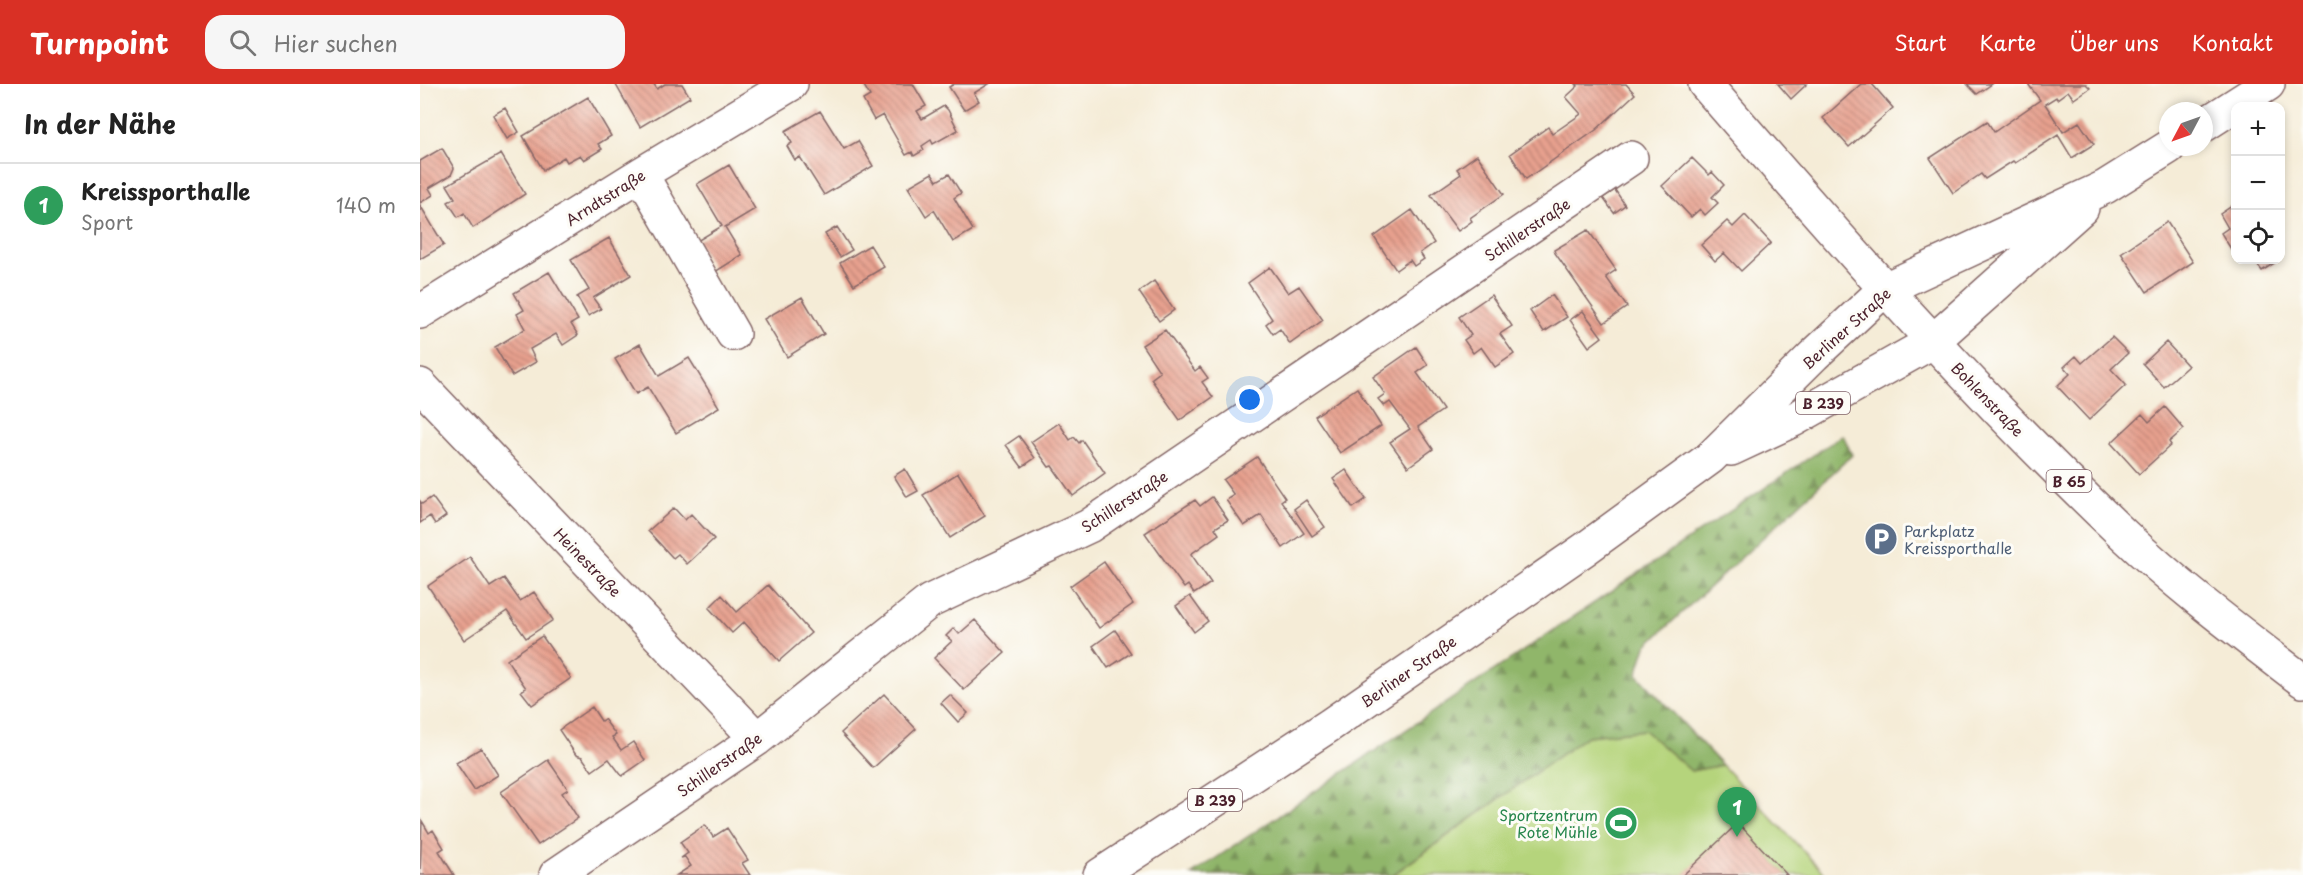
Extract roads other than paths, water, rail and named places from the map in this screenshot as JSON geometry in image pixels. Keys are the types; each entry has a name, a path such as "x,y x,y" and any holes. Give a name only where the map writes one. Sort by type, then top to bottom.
{"main road":[{"name":"Arndtstraße","path":"420,312 640,174 791,84"},
{"name":"Bohlenstraße","path":"1705,84 1932,342 1998,412 2125,537 2213,613 2303,681"},
{"path":"2213,119 2268,84"},
{"name":"Berliner Straße","path":"1100,875 1330,724 1585,549 1710,458 1814,355 1885,289 2105,187 2159,153"},
{"name":"Schillerstraße","path":"556,875 757,739 930,601 1089,526 1630,158"},
{"path":"640,174 733,334"},
{"name":"Berliner Straße","path":"1710,458 1793,420 1932,342 2105,187"},
{"name":"Heinestraße","path":"420,385 757,739"}],"place":[{"name":"Parkplatz Kreissporthalle","path":"1881,539"},
{"name":"Sportzentrum Rote Mühle","path":"1621,823"},
{"name":"Kreissporthalle","path":"1737,837"}]}
